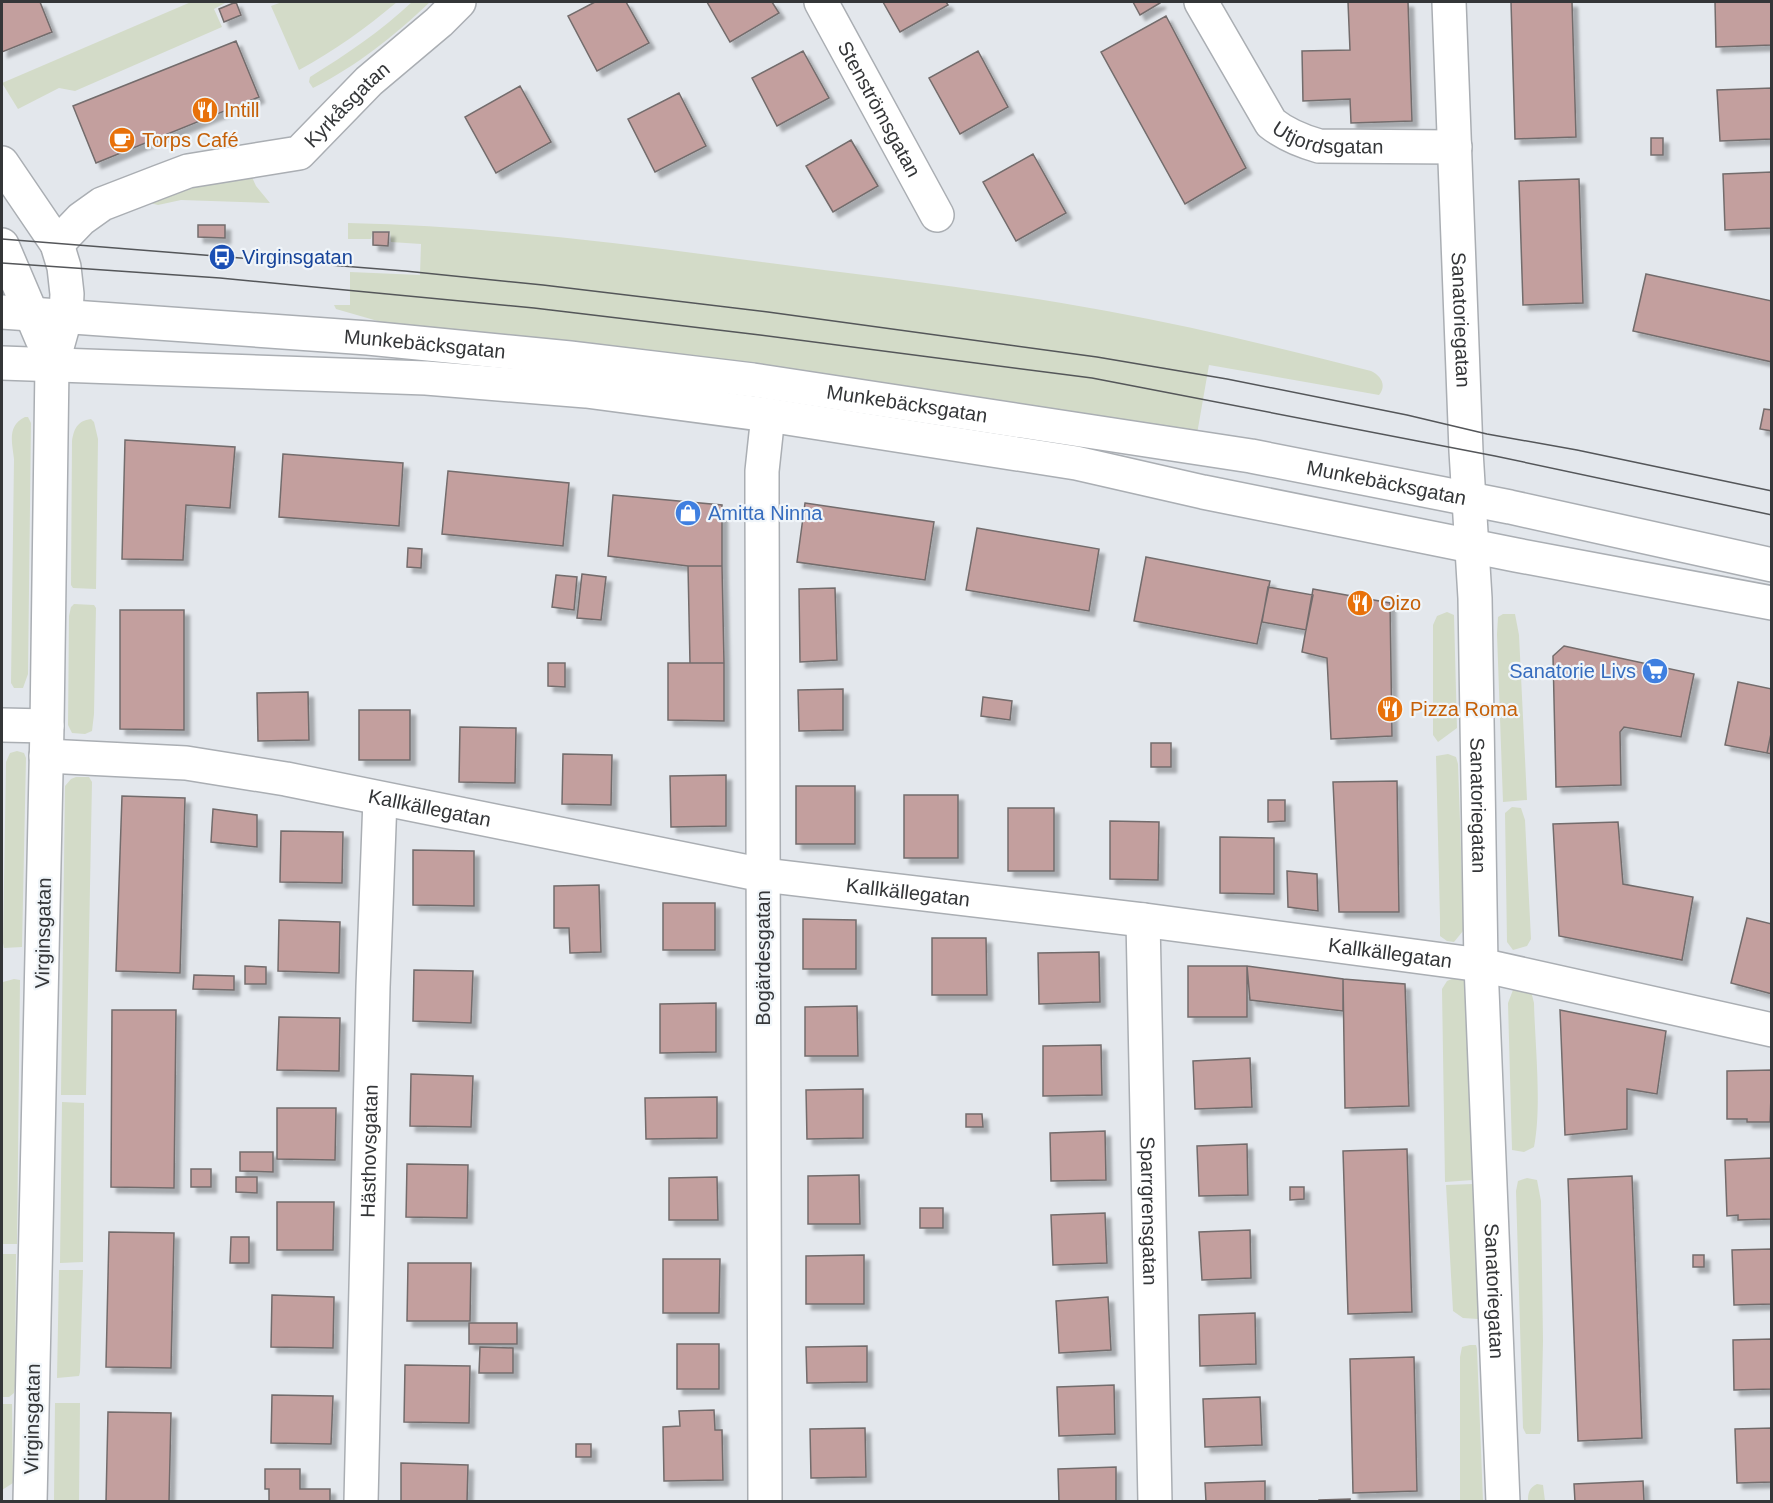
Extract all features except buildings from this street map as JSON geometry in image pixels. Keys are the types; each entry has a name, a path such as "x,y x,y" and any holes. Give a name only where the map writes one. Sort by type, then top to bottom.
{"street":[{"name":"Kyrkåsgatan","path":"57,244 81,219 102,204 188,171 298,153 369,81 439,22 459,2"},
{"name":"Stenströmsgatan","path":"821,2 937,215"},
{"name":"Utjordsgatan","path":"1201,2 1271,123 1282,132 1319,146 1455,147"},
{"name":"Sanatoriegatan","path":"1449,2 1469,498 1473,545 1481,965 1503,1502"},
{"path":"2,163 57,244 64,267 67,294 66,315 52,365"},
{"path":"4,262 17,312 52,365"},
{"name":"Munkebäcksgatan","path":"17,312 456,346 753,380 1251,456 1469,498 1772,565"},
{"name":"Munkebäcksgatan","path":"2,363 426,378 586,391 768,415 1076,463 1203,492 1772,603"},
{"name":"Virginsgatan","path":"30,1502 47,741 52,365"},
{"name":"Bogärdesgatan","path":"765,1502 762,471 768,415"},
{"name":"Kallkällegatan","path":"2,725 47,741 286,779 380,800 763,875 1143,920 1481,965 1772,1030"},
{"name":"Hästhovsgatan","path":"361,1502 372,987 380,800"},
{"name":"Sparrgrensgatan","path":"1143,920 1155,1502"}],"green space":[{"path":"191,2 227,2 214,9 222,27 75,91 59,88 18,109 2,83"},
{"path":"282,2 397,2 350,39 299,70 271,6"},
{"path":"412,2 430,2 374,50 313,88 309,82 310,77 363,42"},
{"path":"251,175 256,186 270,203 181,200 158,205 150,203 159,194"},
{"path":"348,223 504,232 608,243 1021,297 1173,324 1371,371 1378,375 1383,388 1379,395 1209,365 1197,434 409,330 336,309 334,305 350,305 350,272 420,275 421,244 391,242 390,231 373,231 371,239 348,239"},
{"path":"28,417 31,423 28,674 23,688 14,688 11,683 14,459 12,435 15,425"},
{"path":"91,419 94,422 98,439 96,589 73,588 71,585 72,441 77,426"},
{"path":"74,604 94,605 96,608 94,714 92,731 85,734 72,733 68,725 69,616"},
{"path":"1447,612 1454,615 1457,728 1438,742 1433,735 1433,625 1437,616"},
{"path":"1503,614 1515,614 1519,635 1527,800 1503,802 1497,634 1498,617"},
{"path":"17,751 24,753 26,758 22,947 4,948 6,762 10,753"},
{"path":"1448,754 1456,757 1458,764 1463,908 1463,931 1454,942 1447,941 1440,936 1436,756"},
{"path":"76,777 89,777 92,782 86,1095 61,1095 65,786"},
{"path":"1512,807 1521,808 1525,820 1531,939 1527,946 1513,950 1507,942 1505,813"},
{"path":"1454,978 1463,979 1467,985 1473,1180 1445,1182 1442,989 1447,981"},
{"path":"20,980 17,1244 2,1244 3,982"},
{"path":"1525,988 1531,991 1534,1003 1538,1113 1534,1147 1524,1152 1512,1150 1508,1003 1513,990"},
{"path":"62,1102 84,1103 83,1262 60,1263"},
{"path":"1527,1178 1537,1180 1541,1201 1543,1341 1540,1434 1526,1434 1523,1428 1516,1191 1518,1181"},
{"path":"1473,1184 1478,1319 1463,1318 1453,1311 1446,1185"},
{"path":"2,1254 16,1254 15,1386 14,1393 9,1397 2,1397"},
{"path":"59,1270 83,1270 80,1372 79,1376 57,1378"},
{"path":"1476,1345 1477,1349 1483,1501 1460,1501 1460,1357 1462,1347"},
{"path":"55,1403 80,1403 79,1501 54,1501"},
{"path":"2,1404 12,1404 13,1483 2,1490"},
{"path":"1537,1484 1543,1485 1545,1501 1528,1501 1532,1487"}],"tram line":[{"path":"2,239 405,271 543,285 768,312 1097,357 1227,379 1772,491"},
{"path":"2,263 220,278 534,308 1092,378 1495,456 1772,515"}],"place":[{"name":"Intill","path":"205,110"},
{"name":"Torps Café","path":"122,140"},
{"name":"Virginsgatan","path":"222,257"},
{"name":"Amitta Ninna","path":"688,513"},
{"name":"Oizo","path":"1360,603"},
{"name":"Sanatorie Livs","path":"1655,671"},
{"name":"Pizza Roma","path":"1390,709"}]}
